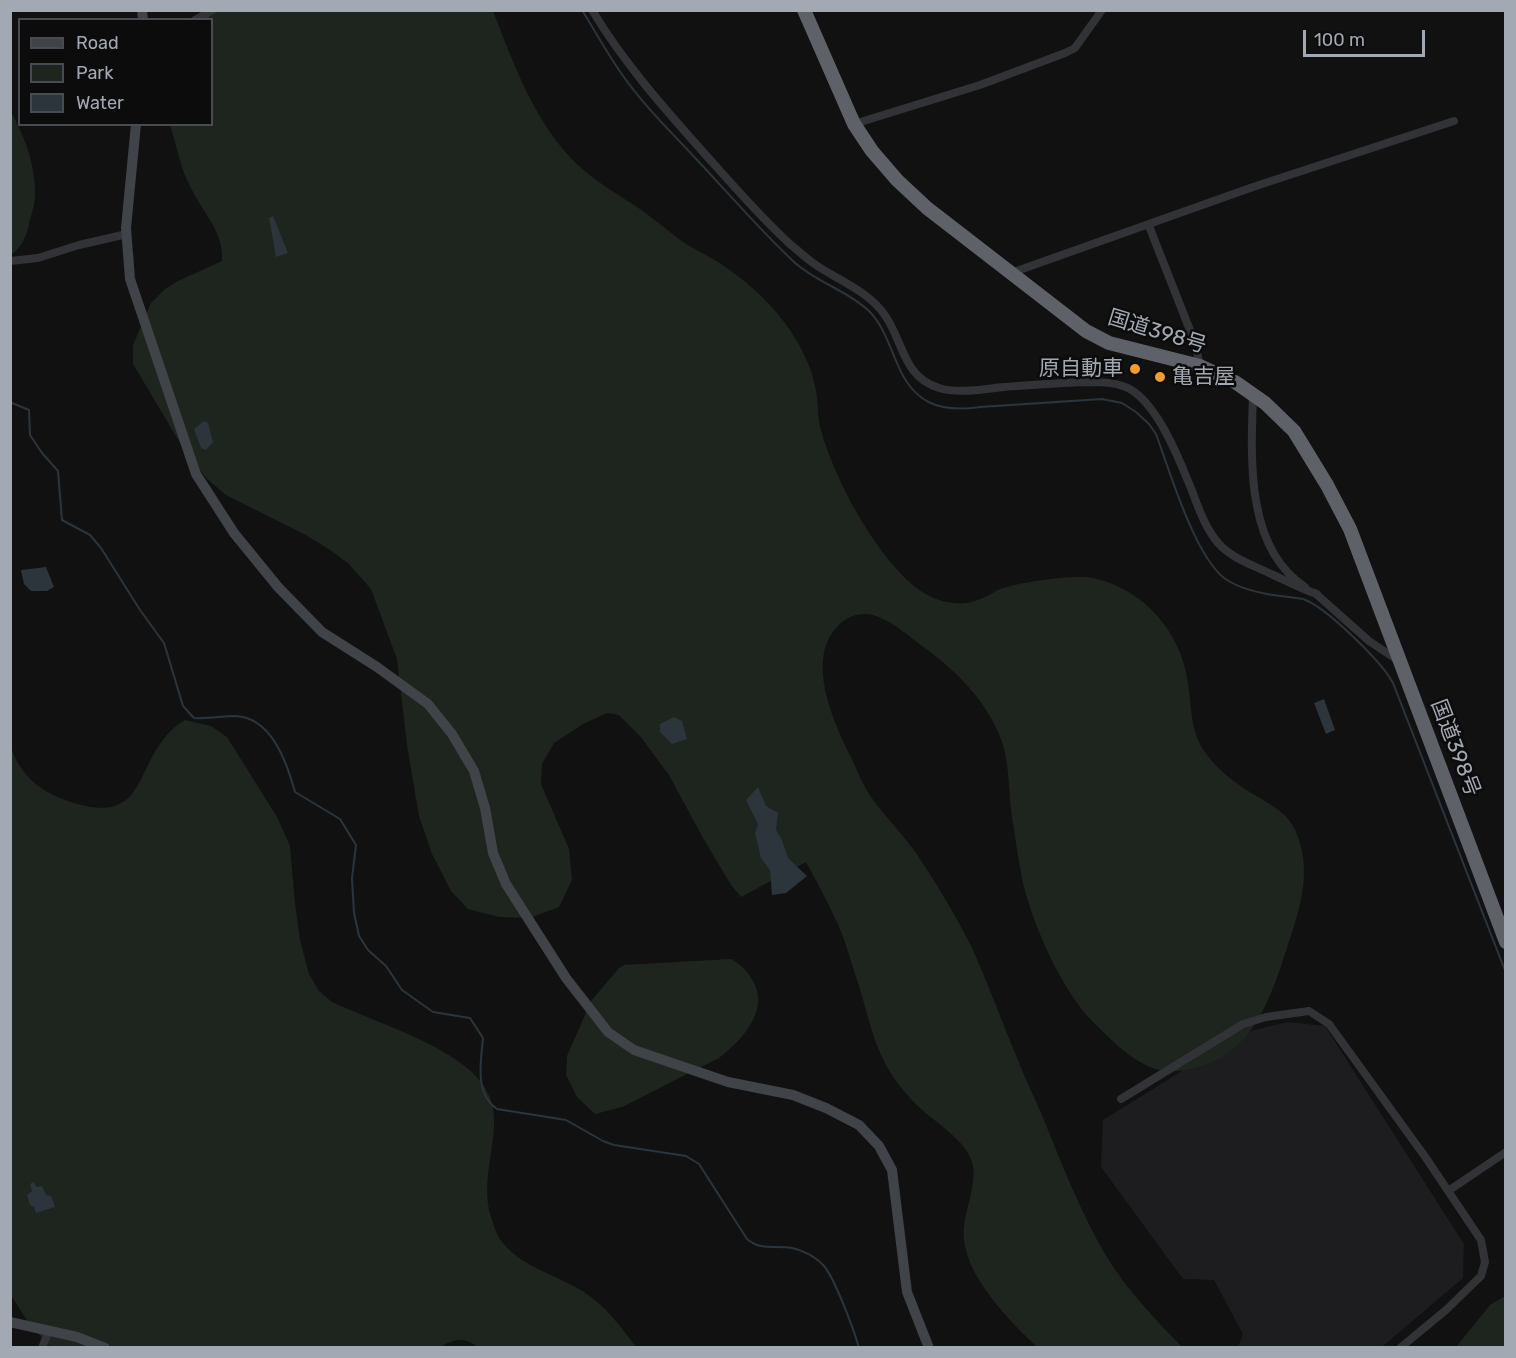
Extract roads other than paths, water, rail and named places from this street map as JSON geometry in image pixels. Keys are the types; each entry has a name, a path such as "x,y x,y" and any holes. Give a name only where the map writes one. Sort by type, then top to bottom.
{"highway":[{"name":"国道398号","path":"804,10 854,124 872,151 897,180 927,208 1086,331 1109,343 1200,366 1235,382 1265,403 1294,431 1327,485 1350,530 1500,913 1506,942"}],"street":[{"path":"199,18 213,10"},
{"path":"592,10 611,42 643,84 745,199 789,243 816,266 857,290 880,310 891,326 916,376 937,387 952,391 1093,382 1116,384 1133,390 1150,407 1166,434 1199,510 1218,543 1240,559 1295,587 1317,594"},
{"path":"854,124 980,85 1065,53 1075,48 1102,10"},
{"path":"1011,273 1149,226 1253,187 1454,121"},
{"path":"135,126 127,234 130,279 196,474 234,533 278,587 322,632 377,667 428,704 452,734 474,771 485,808 493,854 506,884 566,978 608,1032 634,1050 728,1082 793,1095 826,1108 859,1125 879,1146 892,1170 907,1292 916,1320 929,1347"},
{"path":"1149,226 1195,343 1200,366"},
{"path":"10,261 38,258 79,245 127,234"},
{"path":"1253,395 1251,462 1256,504 1266,536 1280,565 1295,580 1317,594 1369,641 1400,661"},
{"path":"1121,1099 1243,1023 1309,1011 1329,1024 1481,1240 1485,1262 1481,1276 1446,1310 1400,1347"},
{"path":"1448,1191 1506,1152"},
{"path":"10,1322 77,1337 105,1347"},
{"path":"42,1347 49,1330"}],"water":[{"path":"273,216 288,253 276,257 269,218"},
{"path":"204,421 208,423 213,442 206,450 201,448 194,429"},
{"path":"46,567 54,587 47,591 31,591 24,584 21,570"},
{"path":"1324,699 1335,730 1326,734 1314,703"},
{"path":"674,717 682,721 687,739 672,744 660,732 660,724"},
{"path":"758,787 766,806 778,813 776,830 788,858 807,876 786,893 772,895 770,870 761,858 755,833 758,824 746,800"},
{"path":"34,1182 36,1187 42,1186 46,1195 51,1196 55,1207 36,1213 27,1195 32,1191 30,1184"}],"waterway":[{"path":"582,10 630,85 658,119 757,225 793,261 811,275 851,297 869,311 878,322 903,377 919,396 929,402 952,408 1102,399 1122,403 1136,412 1156,434 1193,532 1213,566 1224,578 1264,594 1303,599 1313,604 1338,623 1365,649 1393,683 1506,973"},
{"path":"10,405 12,403 29,410 30,435 58,471 62,520 90,535 101,548 164,643 183,706 194,718 236,716 249,719 259,725 276,744 295,792 340,819 356,845 352,878 354,913 359,936 368,950 386,966 402,990 433,1012 470,1018 483,1038 480,1067 482,1086 490,1103 497,1109 566,1120 614,1145 686,1156 699,1164 747,1239 758,1245 801,1250 824,1266 839,1293 859,1348"}],"place":[{"name":"原自動車","path":"1135,369"},
{"name":"亀吉屋","path":"1160,377"}]}
